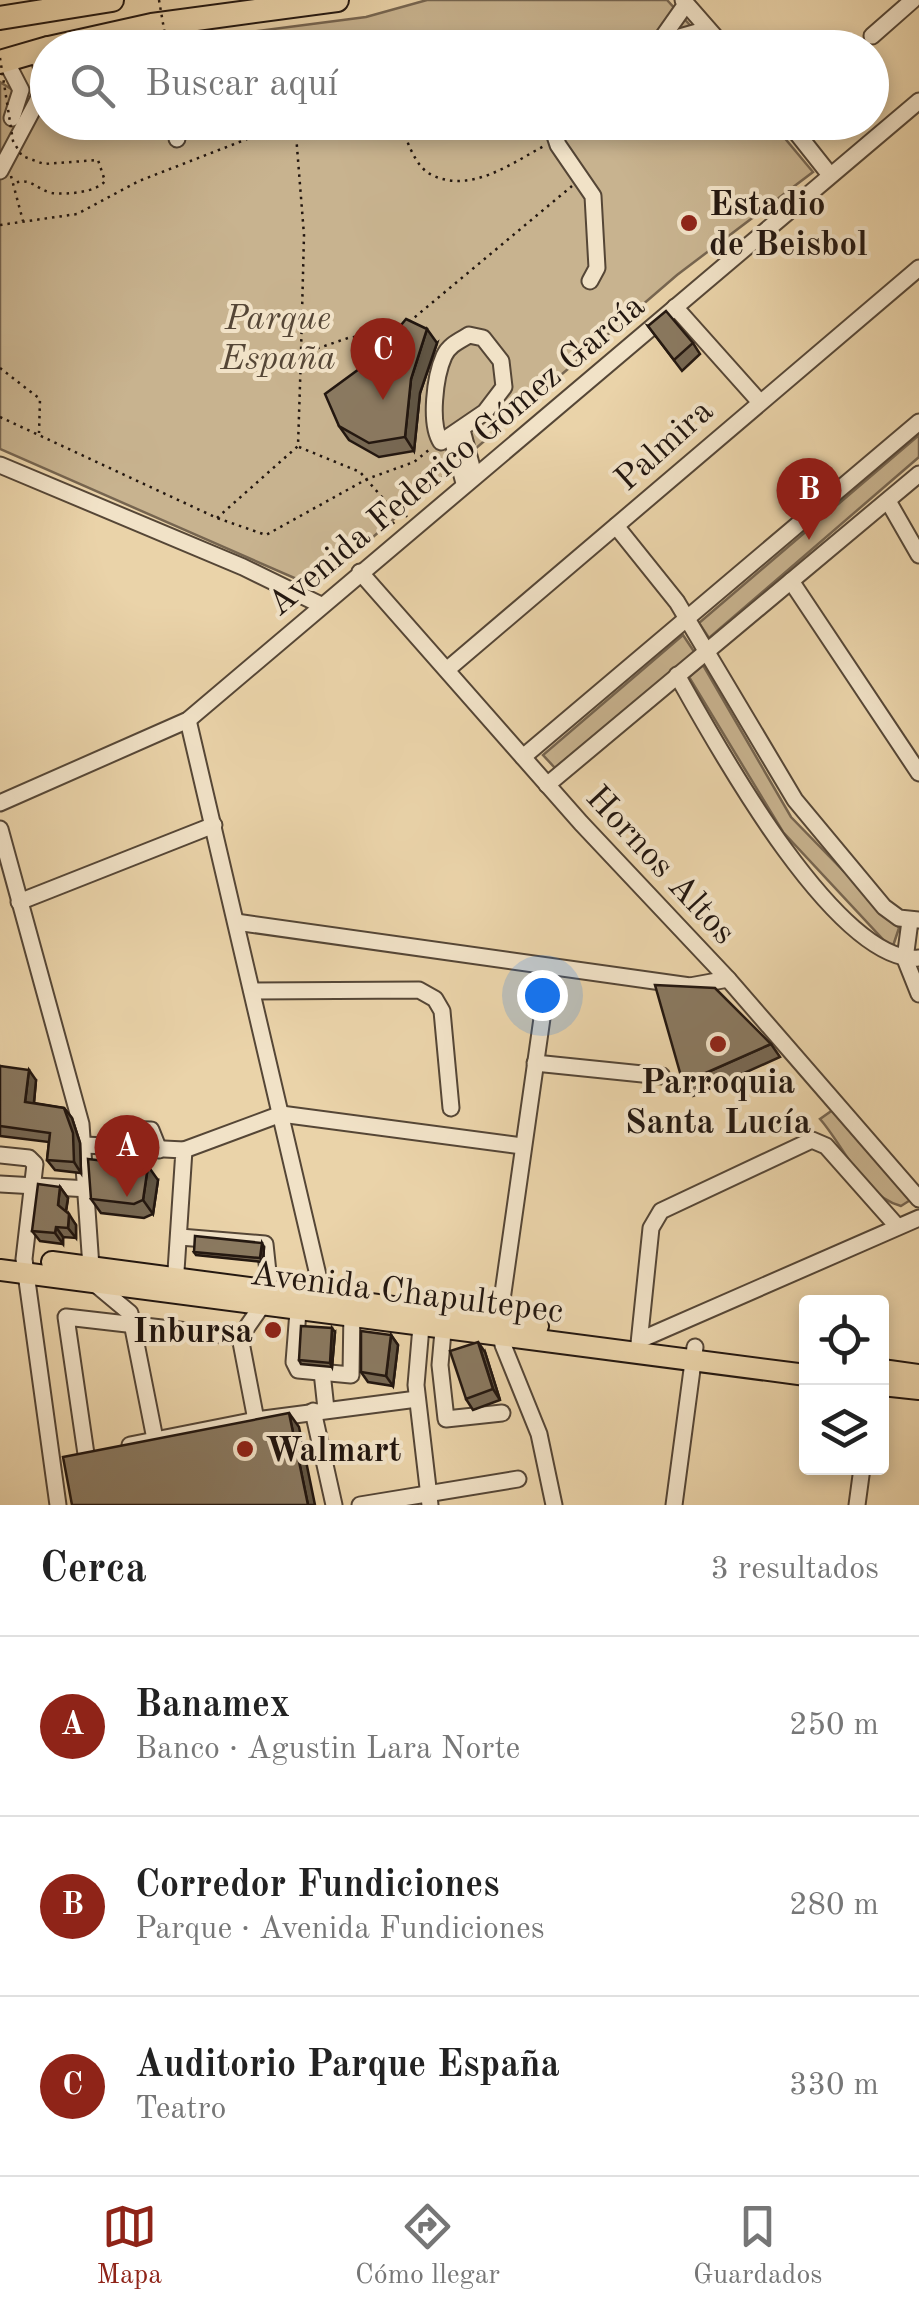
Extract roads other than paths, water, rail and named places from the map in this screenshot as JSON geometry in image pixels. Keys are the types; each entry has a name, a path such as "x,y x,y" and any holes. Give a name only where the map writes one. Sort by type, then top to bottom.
{"highway":[{"path":"0,18 112,0"},
{"path":"159,30 337,0"},
{"path":"2,60 30,53"}],"main road":[{"path":"0,1256 24,1266 91,1274"},
{"name":"Avenida Chapultepec","path":"0,1270 24,1266 64,1278 91,1274 175,1287 220,1301 265,1299 325,1306 694,1353 799,1374"},
{"path":"175,1287 265,1299"},
{"path":"694,1353 799,1360"},
{"path":"889,1371 919,1375"},
{"path":"889,1386 919,1389"}],"street":[{"path":"879,30 913,0"},
{"path":"667,30 685,2 708,29 705,30"},
{"path":"2,60 20,90 10,119 3,169"},
{"name":"Avenida Federico Gómez García","path":"889,126 919,101"},
{"path":"10,119 30,103"},
{"path":"556,140 594,207 597,268 590,281"},
{"path":"802,140 830,175"},
{"name":"Avenida Federico Gómez García","path":"0,803 188,720 872,140"},
{"name":"Palmira","path":"449,668 758,400 919,268"},
{"path":"675,306 758,400"},
{"path":"451,437 500,394 505,371 483,338 468,335 444,355 436,407 470,479"},
{"path":"523,758 919,422"},
{"path":"0,466 243,567 321,605"},
{"path":"547,784 919,474"},
{"path":"888,501 919,555"},
{"path":"616,526 687,618 795,800 884,907 914,921 912,959 919,994"},
{"name":"Hornos Altos","path":"360,572 449,668 523,758 728,978 919,1199"},
{"path":"791,581 919,773"},
{"path":"676,675 741,786 792,859 870,942 888,956 912,959"},
{"path":"188,720 325,1306"},
{"path":"19,902 214,826"},
{"path":"0,829 85,1145 91,1274 124,1304 133,1323 155,1439"},
{"path":"236,922 690,986 728,978"},
{"path":"549,969 499,1328 533,1417 554,1505"},
{"path":"252,991 419,990 435,999 442,1011 452,1108"},
{"path":"535,1063 662,1076"},
{"path":"85,1145 184,1150 281,1114 522,1146"},
{"path":"639,1347 656,1216 805,1142 819,1140 826,1146 896,1225"},
{"path":"175,1287 184,1150"},
{"path":"0,1154 33,1161 24,1266 58,1505"},
{"path":"0,1184 89,1189"},
{"path":"639,1347 896,1225 919,1218"},
{"path":"180,1238 265,1244 265,1299 240,1337 256,1420"},
{"path":"299,1303 296,1368 350,1375"},
{"path":"352,1310 342,1348 350,1375 367,1404"},
{"path":"85,1450 65,1320 133,1323 240,1337"},
{"path":"430,1498 417,1398 433,1320"},
{"path":"433,1320 446,1419"},
{"path":"674,1505 694,1353"},
{"path":"322,1372 320,1410 334,1505"},
{"path":"120,1447 256,1420 417,1398"},
{"path":"421,1423 502,1413"},
{"path":"50,1437 85,1450 103,1450"},
{"path":"54,1469 85,1450"},
{"path":"857,1505 861,1475"},
{"path":"360,1505 430,1498 518,1478"}],"place":[{"name":"Estadio de Beisbol","path":"689,223"},
{"name":"Auditorio Parque España","path":"383,400"},
{"name":"Corredor Fundiciones","path":"809,540"},
{"name":"Parroquia Santa Lucía","path":"718,1044"},
{"name":"Banamex","path":"127,1197"},
{"name":"Inbursa","path":"273,1330"},
{"name":"Walmart","path":"245,1449"}],"park label":[{"name":"Parque España","path":"278,337"}]}
